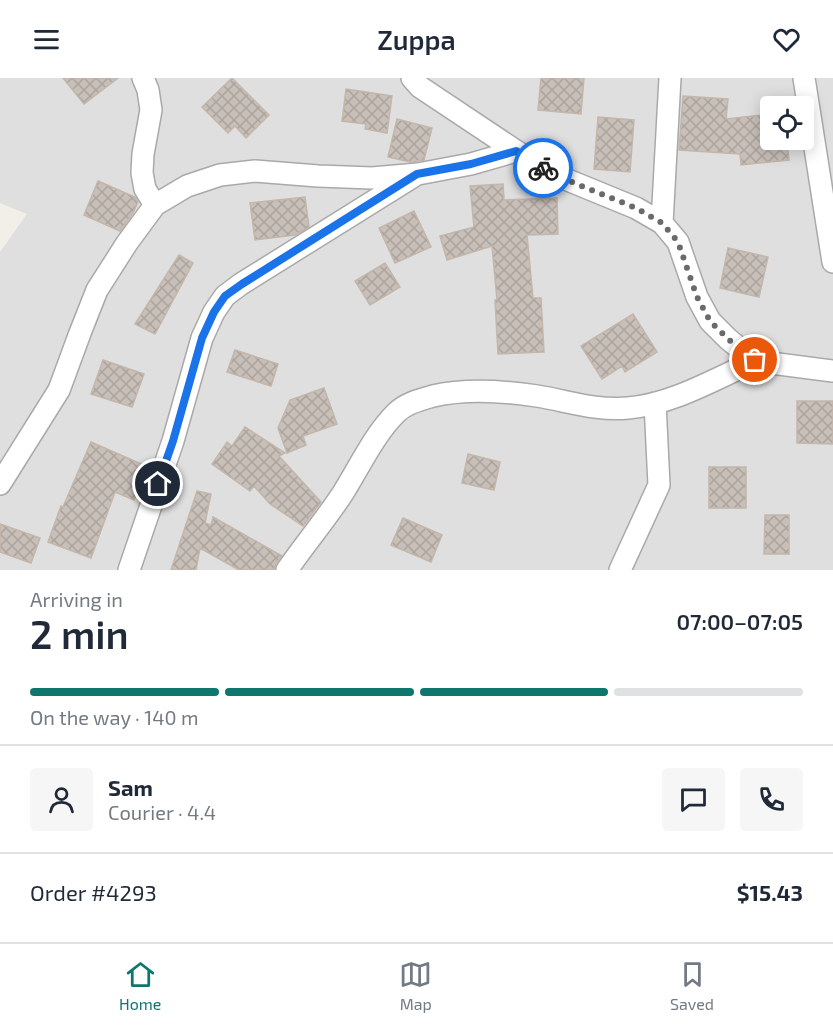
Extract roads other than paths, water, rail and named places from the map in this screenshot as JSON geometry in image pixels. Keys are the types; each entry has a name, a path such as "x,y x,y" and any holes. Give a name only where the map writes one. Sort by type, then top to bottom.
{"street":[{"path":"142,78 148,90 152,110 142,154 142,173 144,189 155,206"},
{"path":"412,78 420,87 552,174 636,208 662,223 678,242 697,297 710,321 728,339 755,360 833,371"},
{"path":"662,223 670,78"},
{"path":"804,78 833,262"},
{"path":"0,484 60,390 97,290 127,243 155,206 187,186 220,175 255,171 372,178 417,174 471,164 516,151"},
{"path":"129,570 173,441 202,338 214,312 225,296 417,174"},
{"path":"286,570 343,493 376,438 397,412 416,401 444,394 479,390 537,396 600,408 628,408 656,403 688,392 755,360"},
{"path":"620,570 659,485 656,403"}]}
